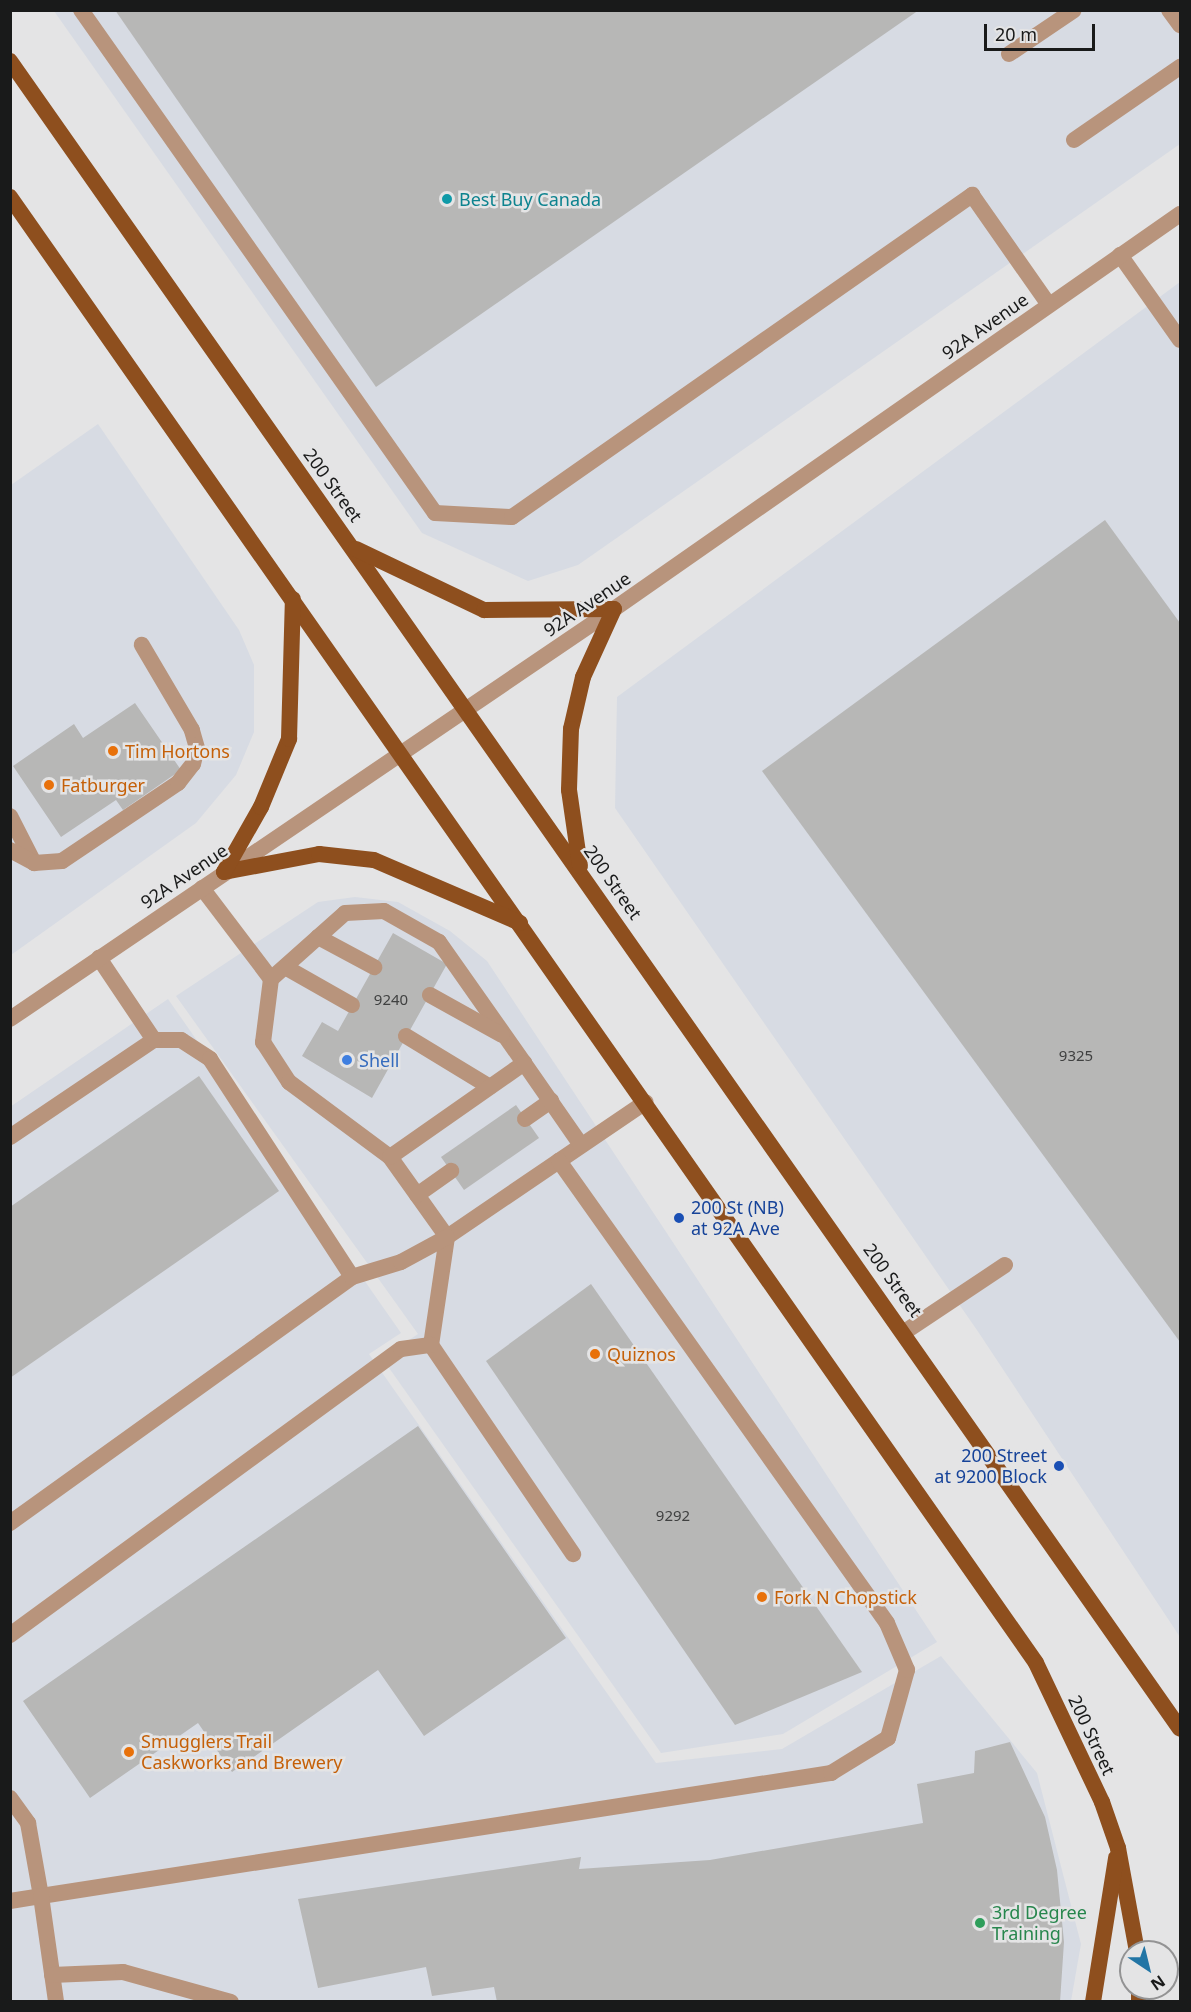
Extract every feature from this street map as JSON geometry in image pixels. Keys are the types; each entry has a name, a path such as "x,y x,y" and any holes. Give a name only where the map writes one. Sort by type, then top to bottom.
{"main road":[{"name":"200 Street","path":"10,61 906,1331 1180,1729"},
{"name":"200 Street","path":"10,197 646,1101 1036,1663 1102,1802 1118,1848 1135,1940"},
{"path":"355,549 484,610 614,609 584,677 571,729 569,790 580,870"},
{"path":"224,872 261,807 289,739 293,600"},
{"path":"224,872 319,854 374,861 521,923"},
{"path":"1093,2001 1118,1848"}],"street":[{"path":"81,10 435,513 512,517 972,195 1049,305"},
{"path":"1009,54 1074,10"},
{"path":"1169,10 1180,25"},
{"path":"1074,140 1180,67"},
{"name":"92A Avenue","path":"10,1019 614,609 1180,214"},
{"path":"1120,255 1180,340"},
{"path":"10,850 34,863 62,861 178,783 193,764 197,748 192,730 142,645"},
{"path":"10,816 34,863"},
{"path":"202,888 271,979"},
{"path":"573,1554 431,1345 447,1237 390,1157 289,1082 263,1042 271,979 345,913 384,911 439,942 582,1145"},
{"path":"318,938 374,967"},
{"path":"99,958 154,1040"},
{"path":"285,967 352,1005"},
{"path":"430,994 505,1036"},
{"path":"406,1036 490,1087"},
{"path":"10,1137 154,1040 181,1040 210,1059 352,1277"},
{"path":"390,1157 524,1063"},
{"path":"525,1119 551,1101"},
{"path":"10,1523 352,1277 401,1262 447,1237 646,1101"},
{"path":"10,1901 831,1773 888,1738 907,1670 887,1623 559,1161"},
{"path":"417,1195 451,1171"},
{"path":"906,1331 1005,1265"},
{"path":"10,1635 401,1349 431,1345"},
{"path":"10,1797 28,1823 56,2001"},
{"path":"52,1975 123,1972 231,2001"}],"shaded area":[{"path":"54,11 1180,11 1180,144 578,565 528,581 422,533"},
{"path":"1180,282 1180,1637 979,1333 615,808 617,697"},
{"path":"98,424 239,630 254,665 254,732 236,775 196,823 11,955 11,485"},
{"path":"355,897 398,902 450,931 487,961 937,1642 783,1734 661,1753 382,1358 418,1334 176,996 318,902"},
{"path":"168,999 401,1333 369,1354 656,1763 782,1749 941,1656 1037,1773 1081,1944 1071,2001 11,2001 10,1107"}],"building":[{"name":"Best Buy Canada","path":"115,10 919,10 376,387"},
{"path":"1105,520 1180,623 1180,1342 762,771"},
{"path":"135,703 181,770 123,810 116,800 61,837 13,766 74,724 83,738"},
{"name":"Shell","path":"393,933 447,964 372,1098 302,1056 322,1022 338,1031"},
{"path":"199,1076 279,1191 10,1378 10,1207"},
{"path":"516,1105 539,1138 464,1190 441,1157"},
{"path":"591,1284 862,1672 735,1725 486,1361"},
{"path":"418,1426 566,1638 424,1736 378,1670 232,1772 198,1723 90,1798 23,1701"},
{"path":"1010,1742 1045,1817 1057,1870 1064,1942 1060,2002 497,2002 494,1987 432,1996 426,1967 318,1988 298,1899 581,1857 579,1869 710,1860 923,1823 917,1784 974,1773 975,1751"}],"place":[{"name":"Best Buy Canada","path":"447,199"},
{"name":"Tim Hortons","path":"113,751"},
{"name":"Fatburger","path":"49,785"},
{"name":"Shell","path":"347,1060"},
{"name":"200 St (NB) at 92A Ave","path":"679,1218"},
{"name":"Quiznos","path":"595,1354"},
{"name":"200 Street at 9200 Block","path":"1059,1466"},
{"name":"Fork N Chopstick","path":"762,1597"},
{"name":"Smugglers Trail Caskworks and Brewery","path":"129,1752"},
{"name":"3rd Degree Training","path":"980,1923"}]}
